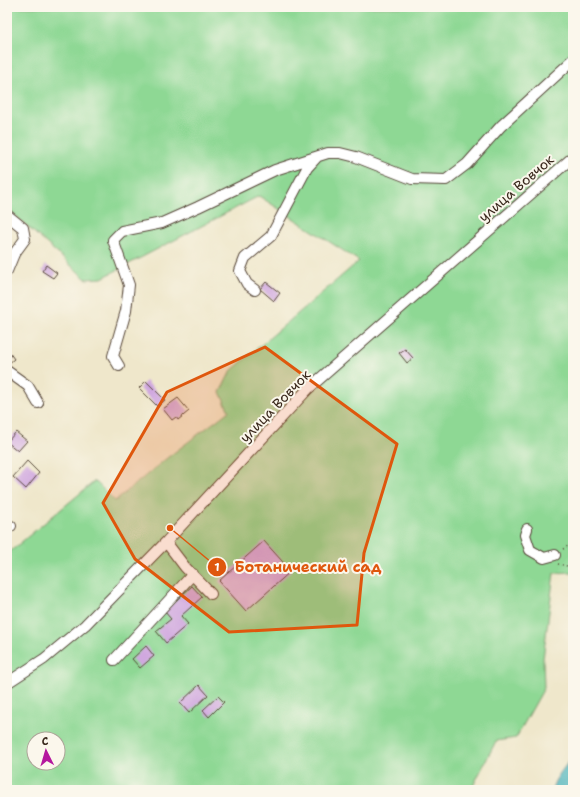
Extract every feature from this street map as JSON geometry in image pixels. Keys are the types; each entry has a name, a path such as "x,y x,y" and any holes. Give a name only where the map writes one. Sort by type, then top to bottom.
{"street":[{"path":"119,366 113,356 126,311 129,285 113,240 122,231 162,223 275,170 328,153 340,153 356,157 412,179 446,180 467,164 501,126 573,60"},
{"path":"255,290 246,284 240,272 246,258 271,236 307,168 317,157"},
{"name":"улица Вовчок","path":"7,683 44,659 75,635 166,542 308,389 573,157"},
{"path":"7,215 23,228 26,239 14,254 7,271"},
{"path":"7,370 28,386 38,403"},
{"path":"527,529 525,535 530,550 544,558 555,555"},
{"path":"166,542 212,594"},
{"path":"114,660 193,574"}],"highlighted area":[{"path":"265,347 397,444 364,553 357,625 229,632 135,559 103,503 167,392"}],"green space":[{"path":"7,7 573,7 573,572 554,573 543,659 544,688 516,738 496,741 471,790 7,790 7,554 95,481 115,501 167,458 229,411 220,392 231,371 359,261 259,196 102,278 86,279 7,208"}],"water":[{"path":"573,753 573,790 552,790 555,780"}],"building":[{"path":"46,265 57,273 53,278 42,271"},
{"path":"266,282 280,293 274,301 260,289"},
{"path":"405,349 413,358 407,363 399,353"},
{"path":"9,352 14,359 8,364 7,353"},
{"path":"146,381 165,400 158,407 139,388"},
{"path":"178,398 189,411 178,420 176,417 172,420 163,409"},
{"path":"16,432 27,441 18,451 7,442"},
{"path":"27,461 39,473 26,489 13,477"},
{"path":"264,541 291,571 246,611 219,581"},
{"path":"192,586 202,597 181,616 188,624 166,643 156,631 171,619 164,611"},
{"path":"146,646 154,656 140,668 132,659"},
{"path":"199,685 208,695 189,713 180,703"},
{"path":"218,696 224,702 209,717 203,710"}],"place":[{"name":"Ботанический сад","path":"170,528"}]}
